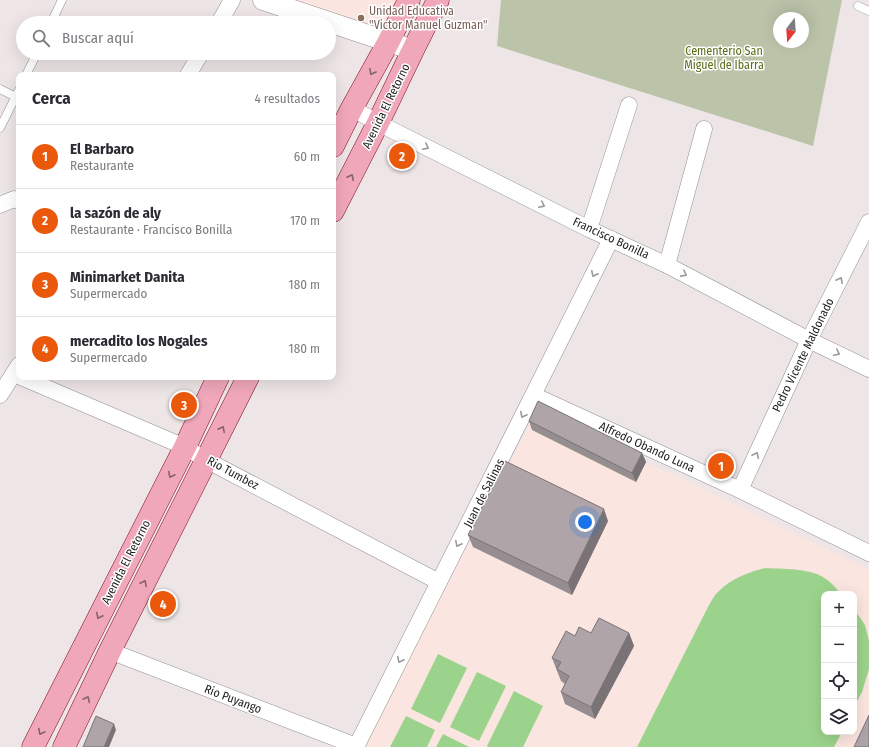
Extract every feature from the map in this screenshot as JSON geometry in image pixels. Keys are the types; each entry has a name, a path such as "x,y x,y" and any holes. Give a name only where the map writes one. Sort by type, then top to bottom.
{"main road":[{"path":"336,140 410,0"},
{"name":"Avenida El Retorno","path":"336,205 438,0"},
{"name":"Avenida El Retorno","path":"33,747 185,447 217,380"},
{"path":"64,747 110,651 246,380"}],"street":[{"path":"222,16 232,0"},
{"path":"263,0 312,16"},
{"path":"336,24 412,50"},
{"path":"190,72 197,60"},
{"path":"589,229 629,105"},
{"name":"Francisco Bonilla","path":"352,108 378,123 589,229 667,265 809,340 869,369"},
{"path":"667,265 704,129"},
{"path":"0,205 14,199 16,200"},
{"name":"Pedro Vicente Maldonado","path":"740,490 809,340 869,222"},
{"name":"Juan de Salinas","path":"356,746 534,395 611,239"},
{"path":"0,395 16,375"},
{"name":"Rio Tumbez","path":"34,380 185,447 206,460 439,582"},
{"name":"Alfredo Obando Luna","path":"534,395 740,490 869,553"},
{"name":"Rio Puyango","path":"110,651 356,746"}],"lane":[{"path":"54,16 62,0"},
{"path":"858,6 869,11"},
{"path":"28,72 34,60"},
{"path":"0,89 16,93"},
{"path":"0,128 16,98"}],"shaded area":[{"name":"Unidad Educativa \"Victor Manuel Guzman\"","path":"281,0 400,0 381,37 336,20 336,16 324,16"},
{"path":"537,409 869,569 869,747 364,747"}],"green space":[{"name":"Cementerio San Miguel de Ibarra","path":"501,0 842,0 813,146 497,46"},
{"path":"765,568 810,572 828,580 838,591 821,591 821,735 840,735 834,747 637,747 714,597 724,586 746,574"},
{"path":"857,613 865,625 869,641 869,669 862,692 857,701"},
{"path":"438,654 467,668 440,723 411,709"},
{"path":"477,672 506,686 479,741 450,727"},
{"path":"514,691 543,706 523,747 488,747 487,746"},
{"path":"406,716 435,730 427,747 390,747"},
{"path":"443,734 469,747 436,747"}],"building":[{"path":"538,401 642,453 632,473 529,421"},
{"path":"505,461 604,509 568,583 468,535"},
{"path":"599,618 629,633 591,707 561,692 569,676 557,669 561,662 552,658 566,631 575,636 579,627 591,633"},
{"path":"869,715 869,747 854,747"},
{"path":"96,716 114,724 104,747 83,747"}],"place":[{"name":"Unidad Educativa \"Victor Manuel Guzman\"","path":"361,18"},
{"name":"la sazón de aly","path":"402,156"},
{"name":"Minimarket Danita","path":"184,405"},
{"name":"El Barbaro","path":"721,466"},
{"name":"mercadito los Nogales","path":"163,604"}]}
